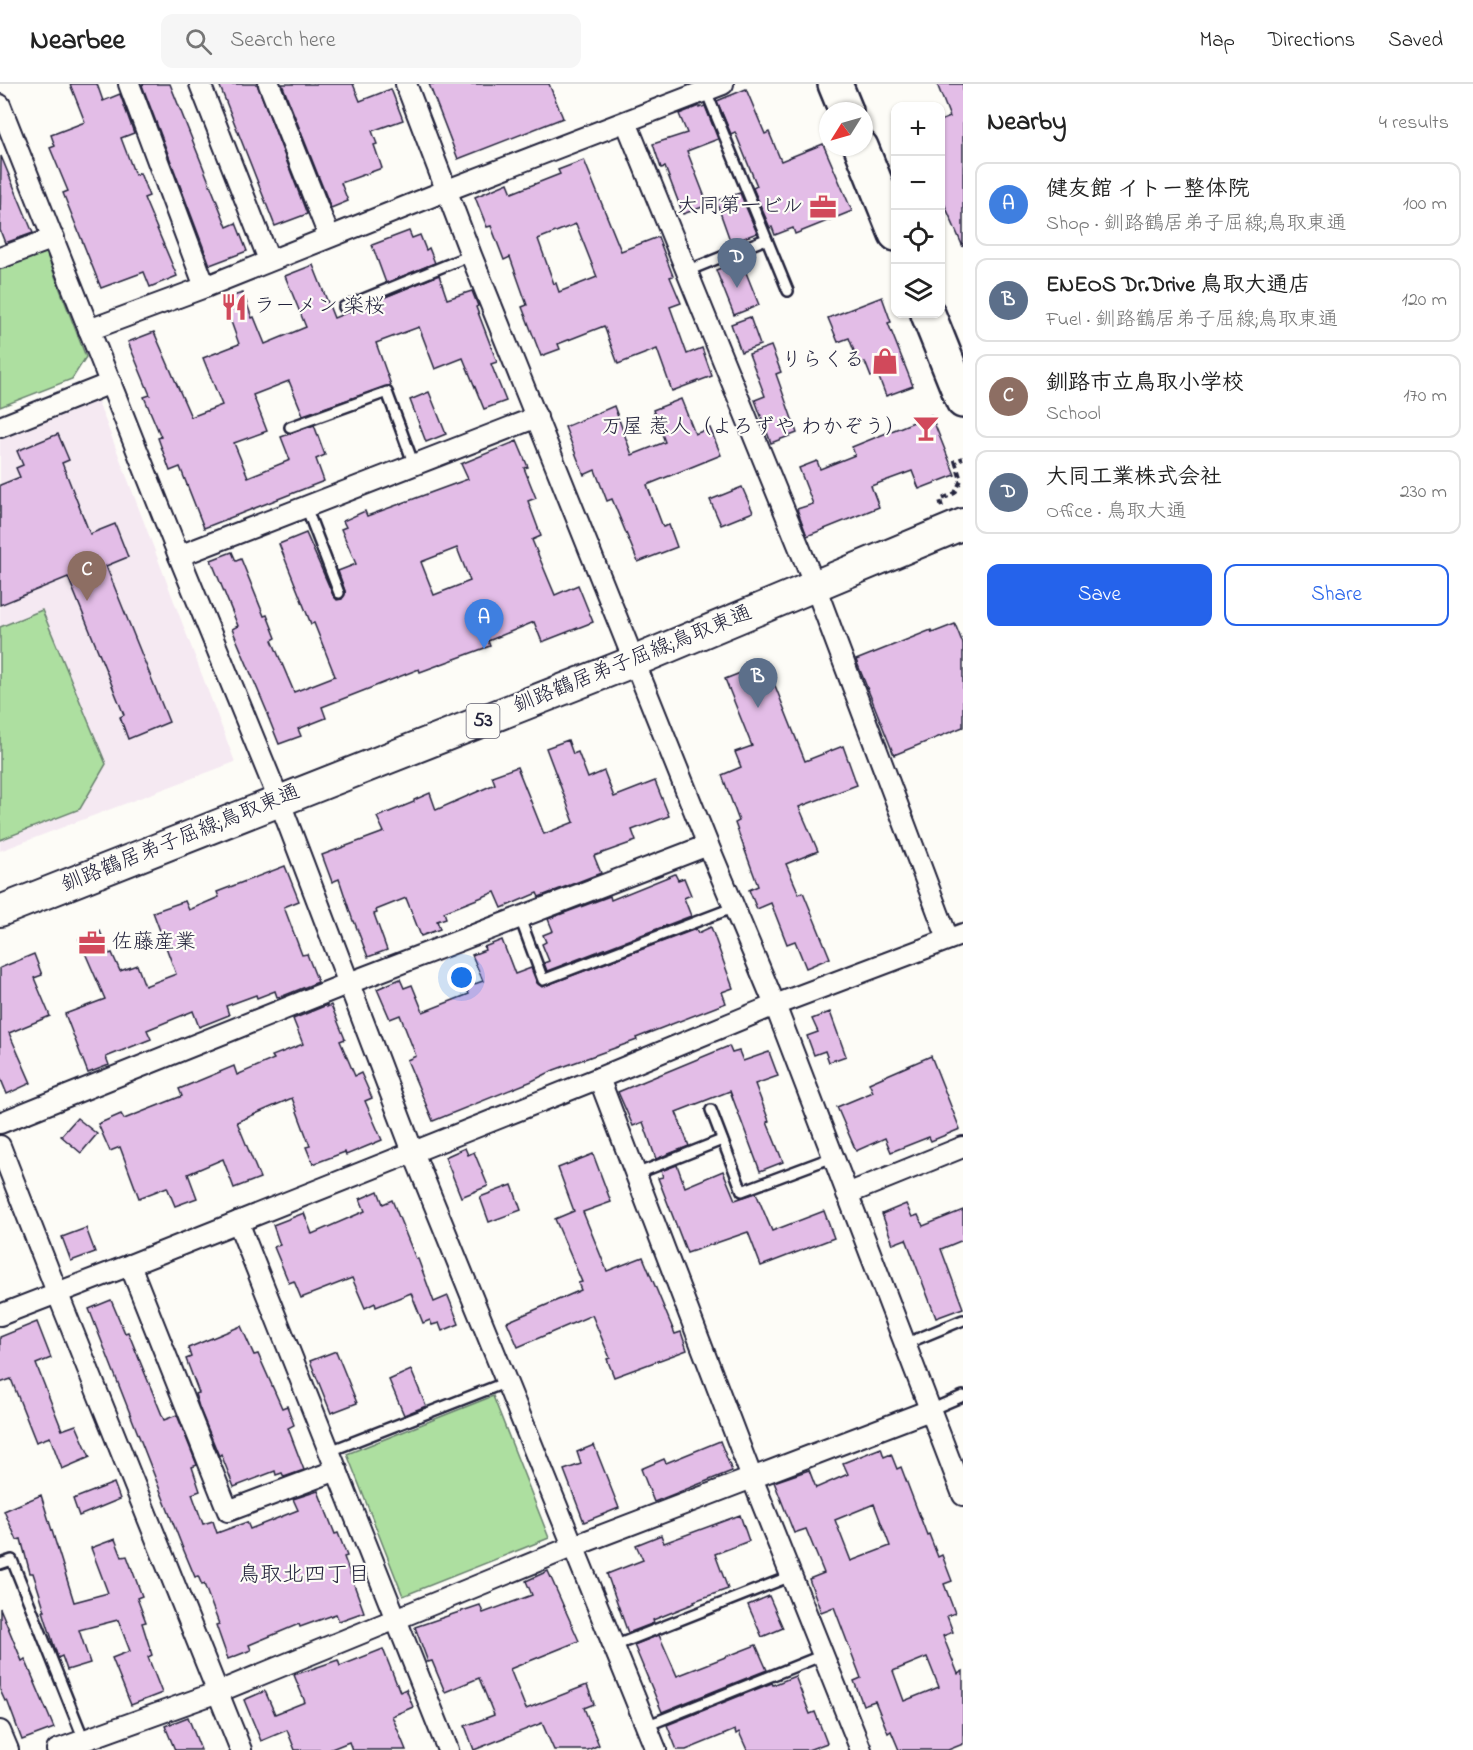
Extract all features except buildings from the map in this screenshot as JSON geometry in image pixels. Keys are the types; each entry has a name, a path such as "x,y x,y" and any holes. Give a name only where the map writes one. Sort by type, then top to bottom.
{"highway":[{"path":"835,84 842,102"},
{"path":"865,156 891,222"},
{"path":"930,318 963,401"}],"main road":[{"name":"釧路鶴居弟子屈線;鳥取東通","path":"0,911 635,661 963,524"}],"street":[{"path":"129,84 205,287"},
{"path":"200,84 269,260"},
{"path":"269,84 329,236"},
{"path":"406,84 471,255 708,845 775,1005 963,1495"},
{"path":"89,330 205,287 445,190 714,87"},
{"path":"0,105 179,556 279,800 413,1152 656,1750"},
{"path":"0,1315 599,1078 775,1005 955,937 626,122"},
{"path":"0,258 54,238"},
{"path":"0,427 111,383"},
{"path":"179,556 537,417"},
{"path":"0,1123 349,983 708,845"},
{"path":"599,1078 752,1478 861,1750"},
{"path":"0,1146 241,1750"},
{"path":"847,1194 963,1147"},
{"path":"238,1222 448,1750"},
{"path":"130,1265 228,1511 337,1470"},
{"path":"57,1750 218,1692 574,1546 930,1410"},
{"path":"0,1731 8,1750"}],"lane":[{"path":"714,87 766,239 788,291"},
{"path":"687,271 766,239"},
{"path":"344,307 471,255"},
{"path":"290,427 387,392 414,465"},
{"path":"306,507 339,593"},
{"path":"520,918 543,980 735,908"},
{"path":"711,1110 742,1191 832,1157"},
{"path":"636,1174 722,1140"},
{"path":"905,1344 963,1320"},
{"path":"330,1451 507,1383"},
{"path":"930,1410 963,1396"},
{"path":"0,1564 12,1560 84,1740"},
{"path":"614,1646 791,1576"},
{"path":"646,1726 823,1655"}],"shaded area":[{"path":"98,401 235,762 0,851 0,440"}],"green space":[{"path":"45,250 86,357 72,379 0,407 0,268"},
{"path":"42,610 106,764 80,809 0,840 0,627"},
{"path":"493,1396 549,1538 403,1596 347,1454"}],"place":[{"name":"大同第一ビル","path":"823,207"},
{"name":"大同工業株式会社","path":"737,288"},
{"name":"ラ－メン 楽桜","path":"234,307"},
{"name":"りらくる","path":"885,361"},
{"name":"万屋 惹人（よろずや わかぞう）","path":"926,428"},
{"name":"釧路市立鳥取小学校","path":"87,601"},
{"name":"健友館 イトー整体院","path":"484,649"},
{"name":"ENEOS Dr.Drive 鳥取大通店","path":"758,708"},
{"name":"佐藤産業","path":"92,943"}],"district":[{"name":"鳥取北四丁目","path":"304,1576"}]}
